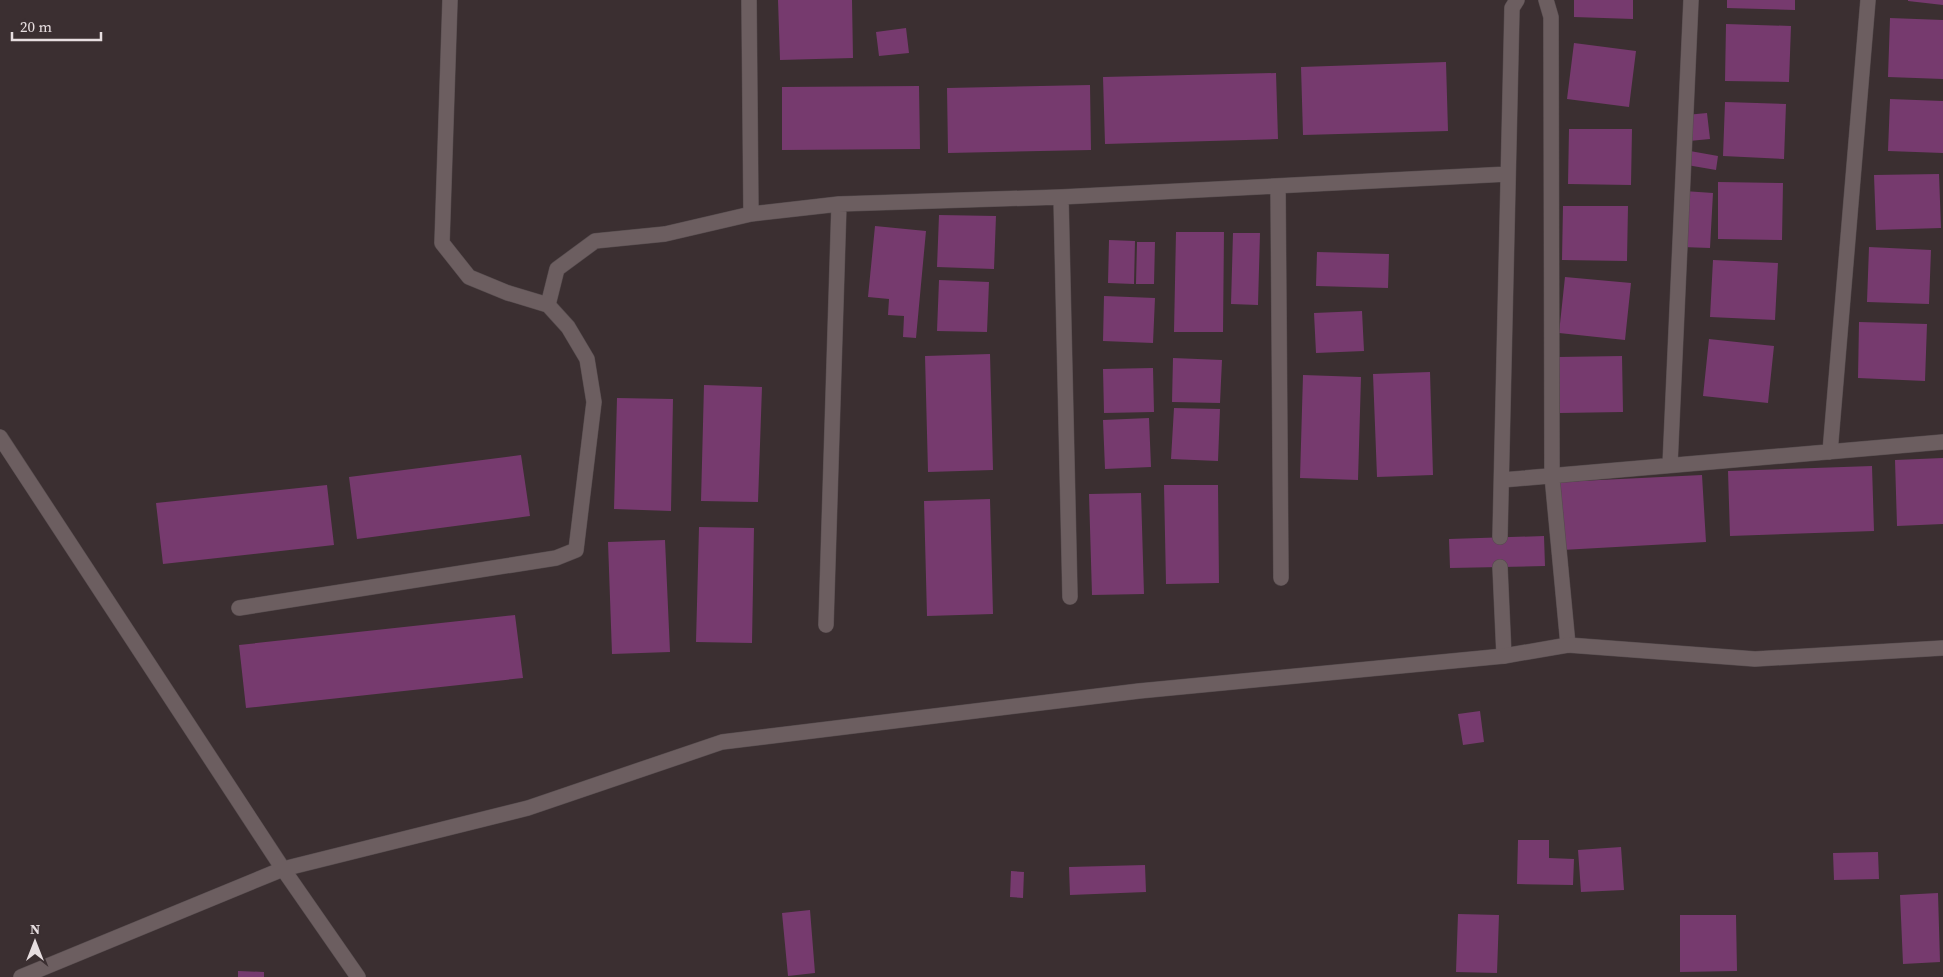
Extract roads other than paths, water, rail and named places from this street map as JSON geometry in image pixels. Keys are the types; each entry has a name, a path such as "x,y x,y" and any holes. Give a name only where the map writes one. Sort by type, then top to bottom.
{"street":[{"path":"239,608 556,558 576,550 594,402 587,359 568,327 548,305 508,293 469,277 442,244 450,0"},
{"path":"749,0 751,214"},
{"path":"1546,0 1551,27 1552,476 1568,645"},
{"path":"1670,465 1691,0"},
{"path":"1830,452 1868,0"},
{"path":"1500,537 1513,3"},
{"path":"548,305 557,269 596,240 665,234 751,214 839,204 1061,197 1508,174"},
{"path":"1278,186 1281,578"},
{"path":"1061,197 1070,597"},
{"path":"826,625 839,204"},
{"path":"0,437 283,869 358,977"},
{"path":"1502,480 1943,442"},
{"path":"1500,567 1504,656"},
{"path":"21,977 283,869 528,808 722,742 1139,691 1504,656 1568,645 1755,659 1943,648"}]}
